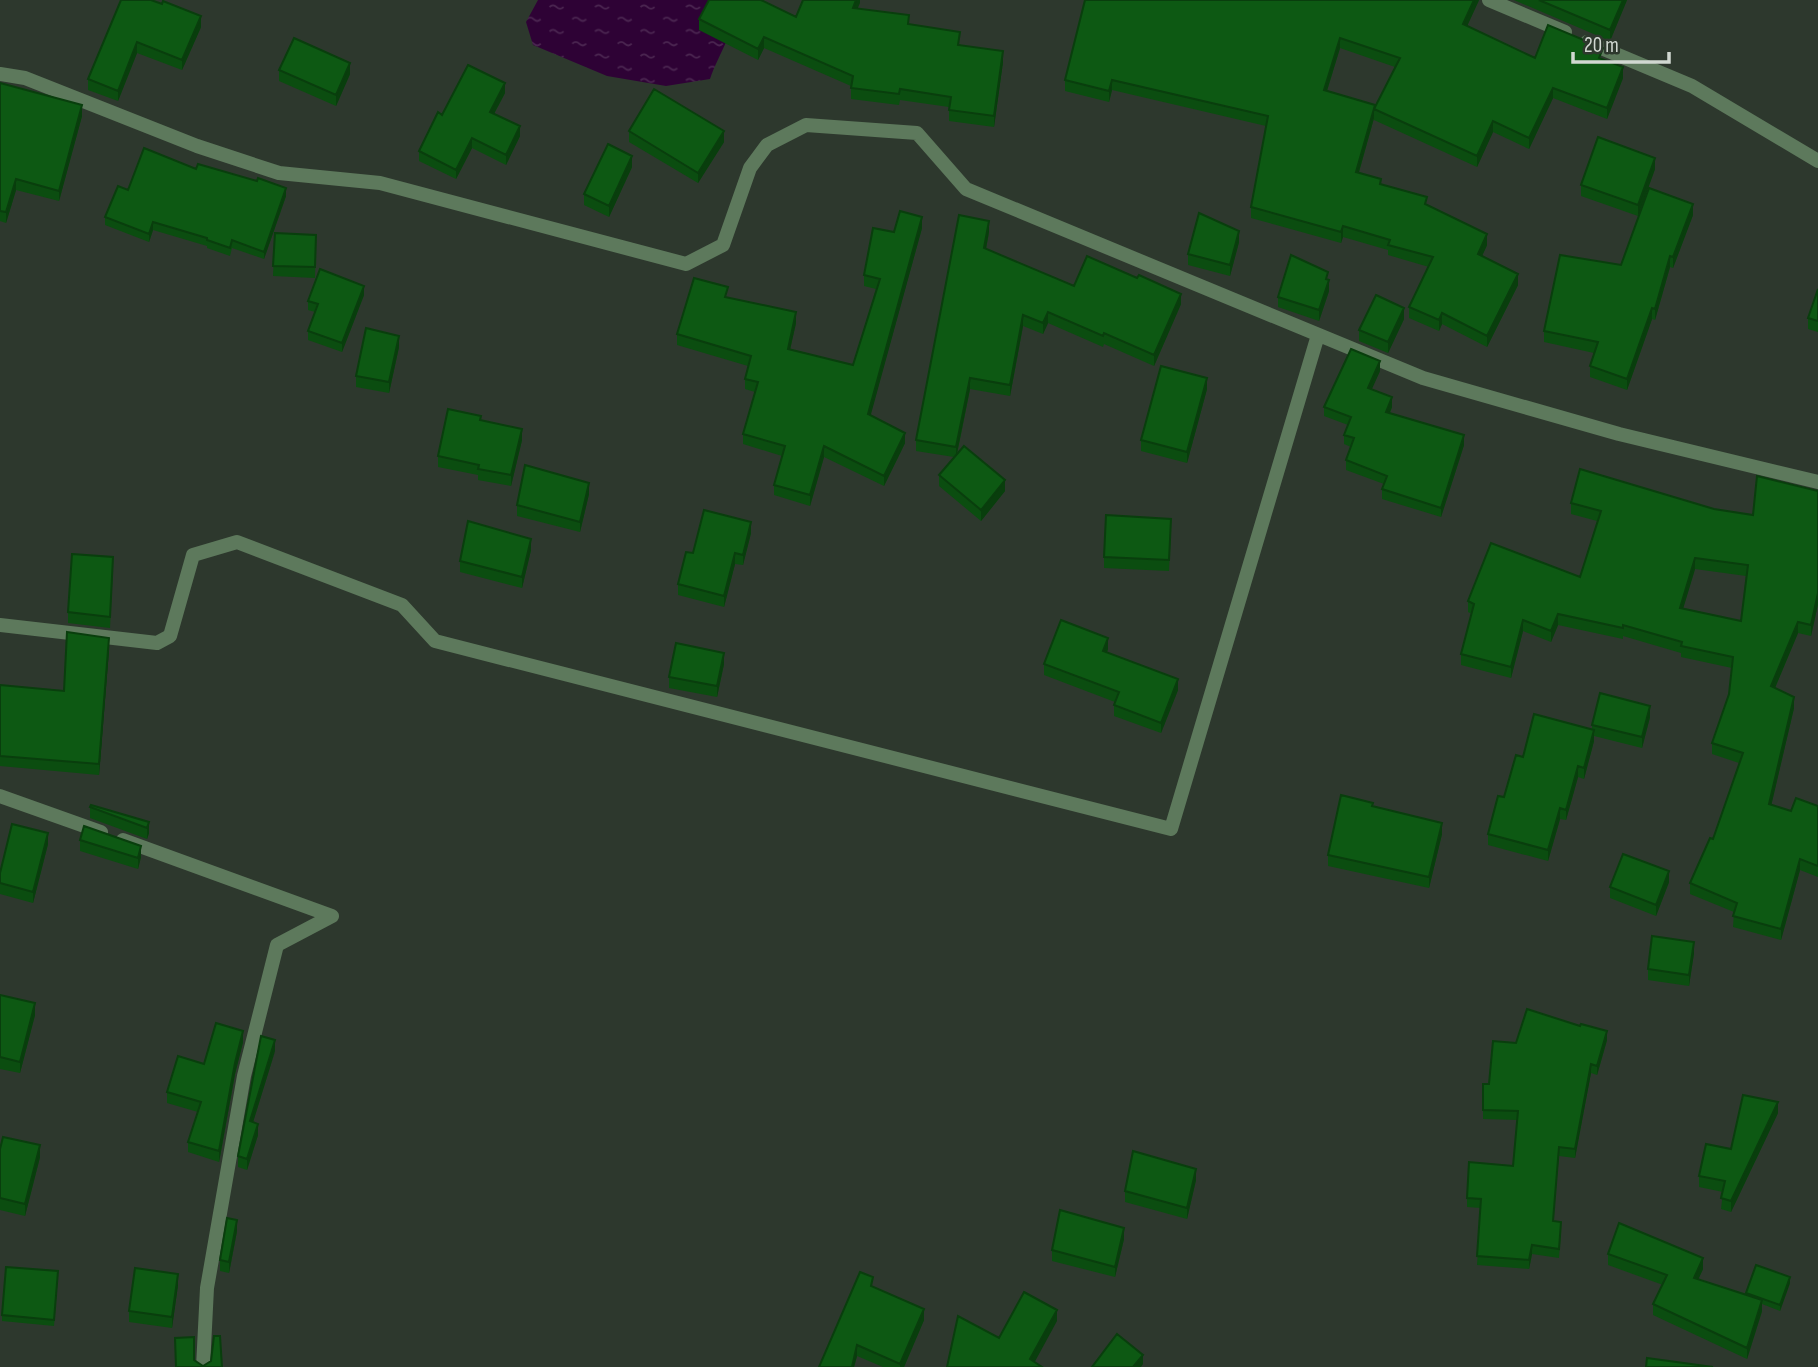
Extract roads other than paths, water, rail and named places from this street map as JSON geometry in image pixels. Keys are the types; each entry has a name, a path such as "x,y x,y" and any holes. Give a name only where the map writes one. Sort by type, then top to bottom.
{"street":[{"path":"1489,0 1692,86 1818,161"},
{"path":"0,74 24,78 197,146 279,173 380,183 686,264 723,246 750,168 767,145 806,125 917,132 966,189 1423,378 1619,434 1818,482"},
{"path":"0,625 158,643 170,636 193,555 237,542 402,604 435,641 1171,829 1318,335"},
{"path":"0,796 332,915 277,944 244,1076 209,1275 203,1367"}],"water":[{"path":"538,0 738,0 731,30 710,79 666,86 607,76 533,45 526,22"}]}
